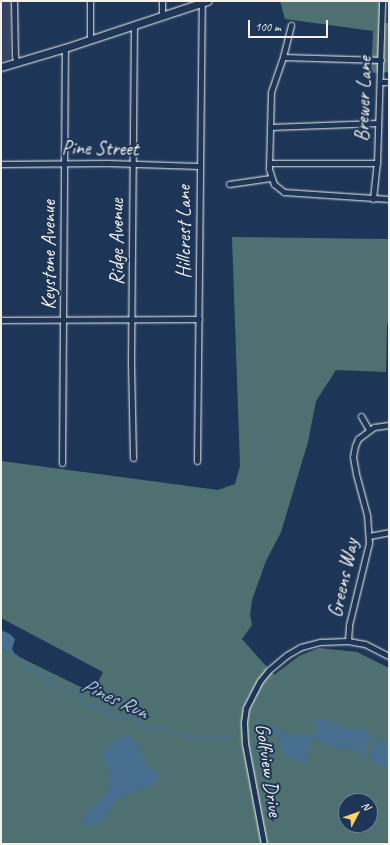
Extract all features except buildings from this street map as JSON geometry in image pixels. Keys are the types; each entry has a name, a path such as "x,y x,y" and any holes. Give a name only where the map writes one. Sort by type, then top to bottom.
{"street":[{"path":"14,1 15,56 17,62"},
{"path":"90,1 90,40"},
{"path":"162,1 162,16"},
{"name":"Brewer Lane","path":"373,199 377,163 382,1"},
{"path":"1,67 65,48 205,2"},
{"name":"Hillcrest Lane","path":"196,461 199,166 205,2"},
{"name":"Ridge Avenue","path":"133,458 132,164 134,25"},
{"path":"290,25 284,57 271,92 271,178 278,188 284,192 389,199"},
{"name":"Keystone Avenue","path":"62,463 65,48"},
{"path":"284,57 381,60"},
{"path":"380,82 389,82"},
{"path":"270,127 378,124"},
{"name":"Pine Street","path":"1,164 64,163 199,166"},
{"path":"270,163 377,163"},
{"path":"229,184 271,178"},
{"path":"1,320 198,319"},
{"path":"361,416 369,430 374,427 389,425"},
{"name":"Greens Way","path":"348,641 349,625 369,542 367,515 353,457 358,439 369,430"},
{"path":"369,536 389,532"},
{"name":"Golfview Drive","path":"264,844 245,743 244,722 246,708 260,681 269,670 288,655 301,647 320,642 348,641 365,644 389,656"}],"shaded area":[{"path":"1,1 11,1 10,59 1,61"},
{"path":"1,630 10,634 15,639 12,649 16,656 1,648"},
{"path":"318,719 333,722 348,729 364,729 368,732 371,737 370,741 364,748 368,757 350,748 338,749 314,739 311,740 307,763 305,764 289,757 282,750 278,733 271,733 267,730 272,727 293,735 311,735 317,731 314,723"},
{"path":"128,736 133,738 138,743 142,757 146,763 160,775 154,786 142,787 116,801 101,823 86,827 83,819 85,815 104,796 109,787 110,773 104,760 104,752 120,737"},
{"path":"377,738 389,746 389,767 378,765 370,758"}],"green space":[{"path":"280,1 381,1 382,23 389,23 389,72 371,73 373,31 285,19"},
{"path":"232,237 389,239 389,316 387,327 386,372 336,370 316,401 308,442 281,532 266,561 252,600 250,615 252,625 242,639 274,675 299,656 319,648 357,652 389,668 389,844 1,844 1,648 93,693 103,672 1,618 1,461 218,490 235,484 240,466"}],"waterway":[{"name":"Pines Run","path":"16,655 29,667 64,690 80,698 86,706 97,707 116,717 131,718 150,730 164,727 174,734 184,736 231,737"},
{"name":"Pines Run","path":"255,734 268,731"}]}
